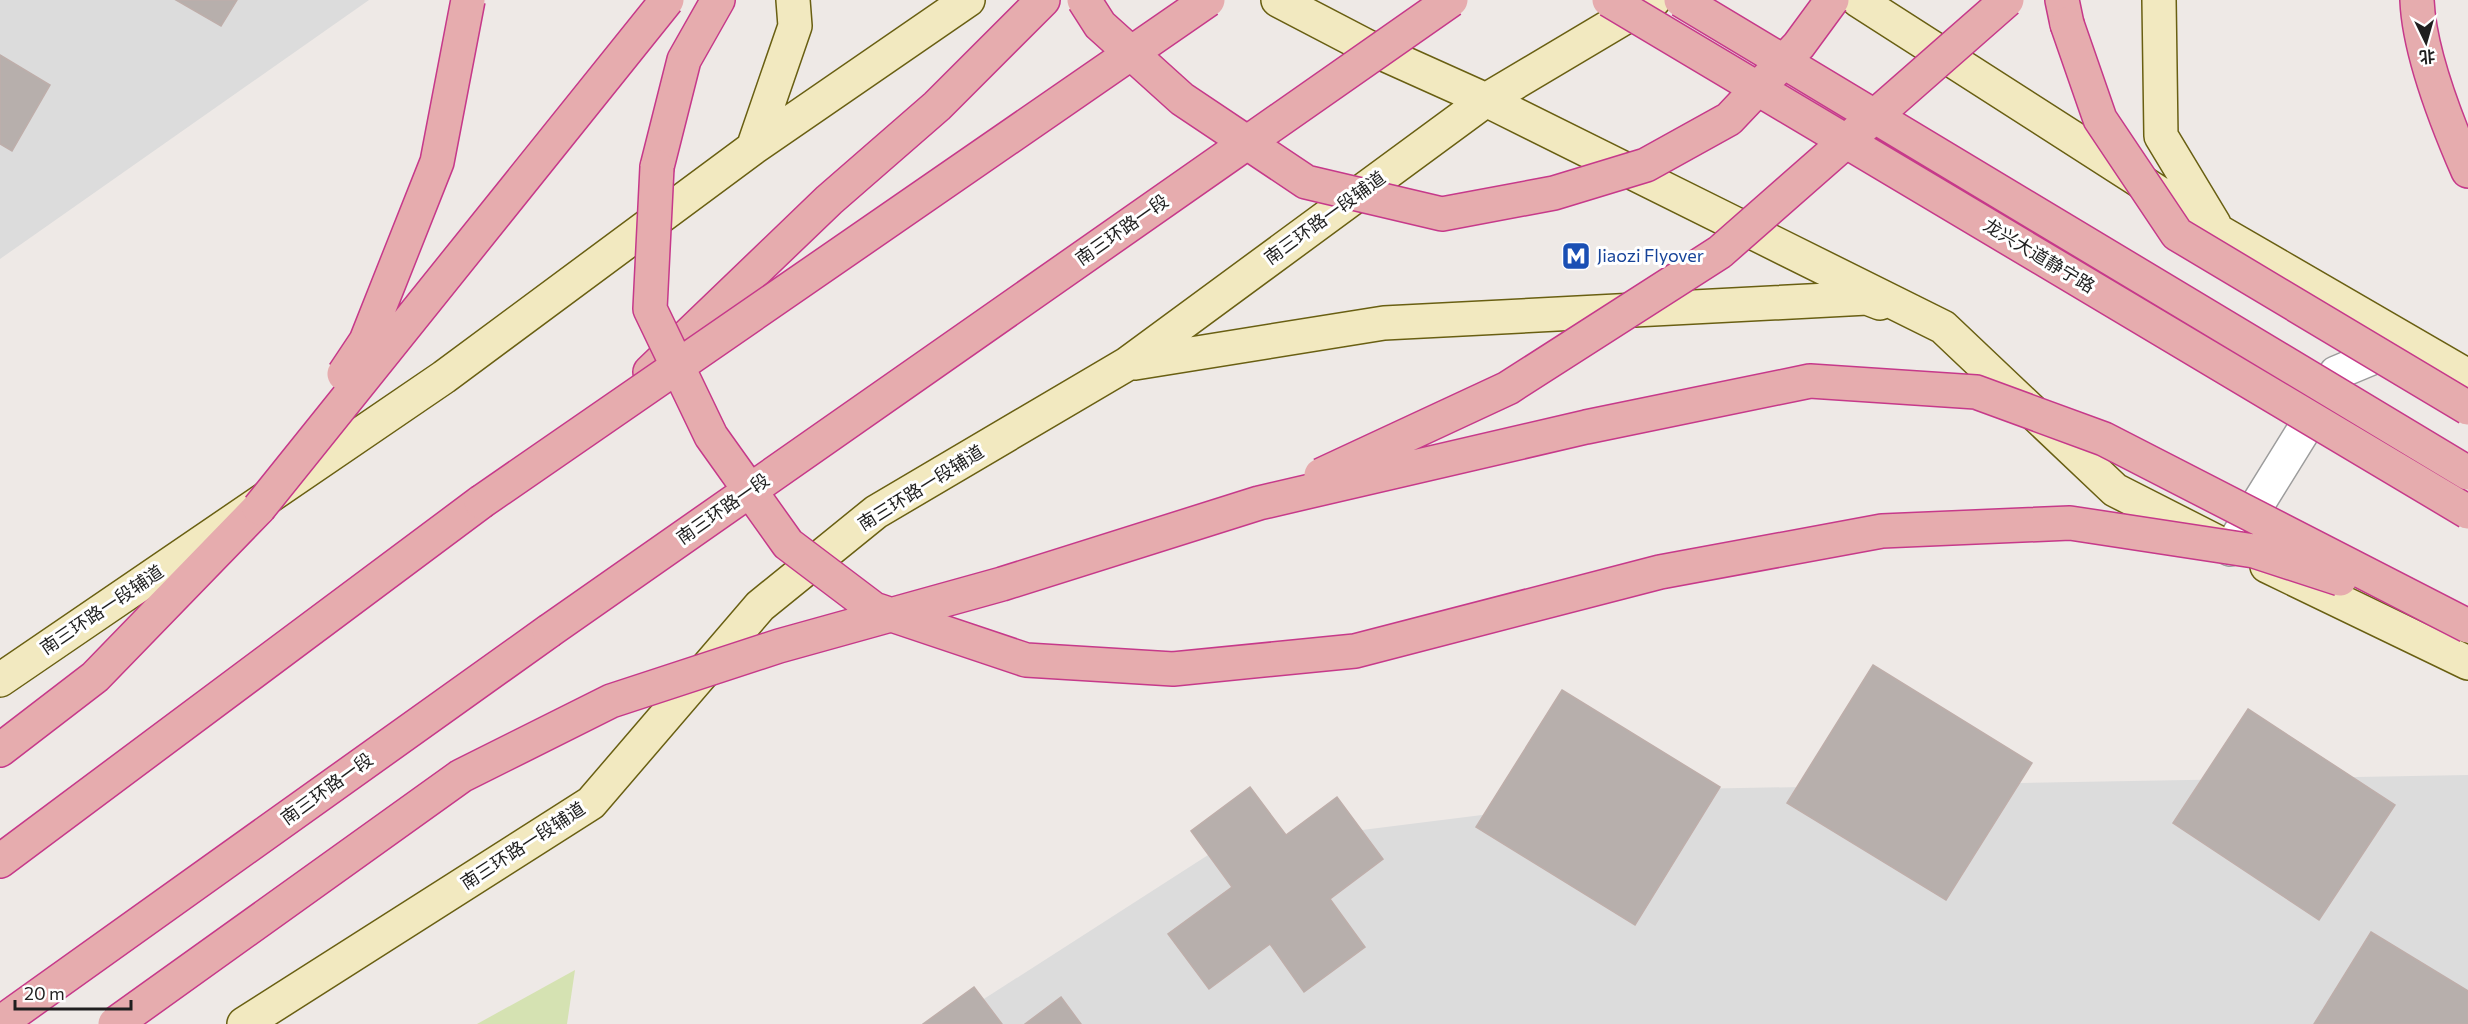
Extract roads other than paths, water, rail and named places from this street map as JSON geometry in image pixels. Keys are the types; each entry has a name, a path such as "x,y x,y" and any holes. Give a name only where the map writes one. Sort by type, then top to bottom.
{"highway":[{"path":"259,508 366,341 437,162 468,0"},
{"path":"0,750 96,677 259,508 667,0"},
{"path":"718,0 684,60 657,167 650,309 711,436 788,544 874,609 1026,660 1173,669 1355,651 1660,572 1882,531 2070,523 2254,551 2430,608"},
{"path":"595,425 829,200 938,106 1043,0"},
{"path":"1084,0 1100,25 1182,99 1306,182 1442,214 1554,193 1646,165 1729,119 1800,45 1832,0"},
{"path":"0,861 481,502 1208,0"},
{"name":"南三环路一段","path":"0,1023 549,630 1450,0"},
{"name":"龙兴大道静宁路","path":"1609,0 2468,512"},
{"name":"龙兴大道静宁路","path":"1680,0 2468,473"},
{"path":"1259,503 1508,388 1720,252 2007,0"},
{"path":"2062,0 2067,24 2100,118 2177,234 2468,408"},
{"path":"2417,0 2418,24 2452,135 2468,171"},
{"path":"115,1024 461,776 611,701 779,646 1002,584 1259,503 1586,427 1810,381 1976,392 2104,440 2468,626"}],"main road":[{"path":"753,148 795,26 793,0"},
{"name":"南三环路一段辅道","path":"0,680 444,377 753,148 968,0"},
{"path":"1278,0 1368,47 1486,100 1943,327 2115,490 2230,549 2468,663"},
{"path":"1858,0 2218,231 2458,369"},
{"path":"2159,0 2161,136 2218,231"},
{"name":"南三环路一段辅道","path":"244,1024 591,803 760,606 876,512 1127,364 1486,100 1649,3"},
{"path":"1127,364 1384,323 1868,298 1943,327"}],"street":[{"path":"2230,549 2331,386 2336,373 2379,355 2458,369"}],"place":[{"name":"Jiaozi Flyover","path":"1576,256"}]}
